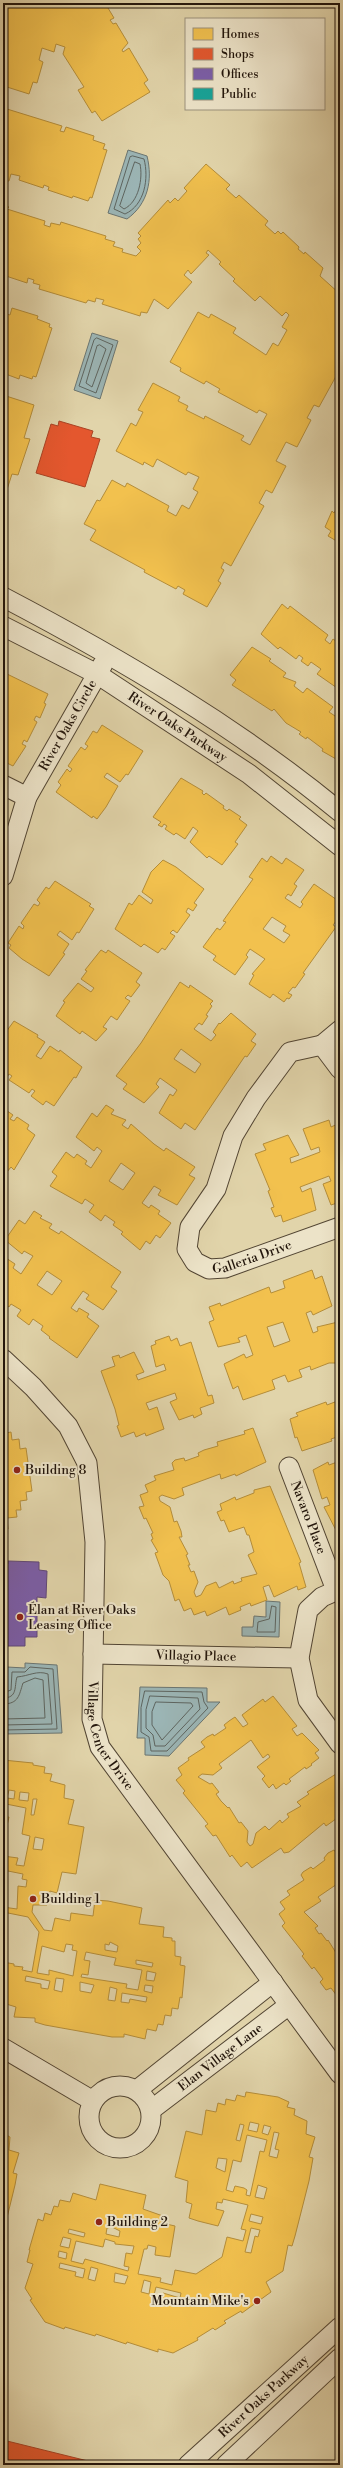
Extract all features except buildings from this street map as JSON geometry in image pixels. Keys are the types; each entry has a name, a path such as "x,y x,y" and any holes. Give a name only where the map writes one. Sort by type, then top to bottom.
{"street":[{"name":"River Oaks Parkway","path":"3,597 109,653 157,682 222,725 308,786 340,812"},
{"name":"River Oaks Parkway","path":"3,626 97,674 249,774 340,846"},
{"name":"River Oaks Circle","path":"3,876 27,797 109,653"},
{"path":"3,785 27,797"},
{"name":"Galleria Drive","path":"340,1030 322,1045 290,1052 256,1098 233,1136 216,1189 190,1227 187,1249 195,1262 209,1269 225,1268 340,1227"},
{"path":"322,1045 340,1069"},
{"name":"Village Center Drive","path":"3,1359 33,1387 68,1426 87,1463 95,1542 92,1719 100,1747 340,2074"},
{"name":"Navaro Place","path":"289,1467 338,1590"},
{"path":"338,1590 322,1597 308,1610 299,1658 308,1700 340,1744"},
{"name":"Villagio Place","path":"93,1654 299,1658"},
{"name":"Elan Village Lane","path":"136,2090 273,1982"},
{"name":"Elan Village Lane","path":"151,2110 289,2005"},
{"path":"3,2048 93,2101"},
{"path":"112,2086 125,2086 136,2090 146,2099 151,2110 149,2128 141,2140 129,2146 111,2146 102,2142 91,2128 89,2110 93,2101 101,2092 112,2086"},
{"name":"River Oaks Parkway","path":"188,2465 340,2328"},
{"path":"222,2465 231,2444 298,2381 310,2367 312,2354"},
{"name":"River Oaks Parkway","path":"226,2465 340,2358"}],"water":[{"path":"128,150 147,156 149,165 149,183 140,206 127,219 108,213"},
{"path":"92,333 118,341 100,399 74,390"},
{"path":"266,1601 280,1602 279,1637 242,1636 242,1627 253,1627 254,1616 266,1617"},
{"path":"25,1663 57,1665 62,1733 3,1734 3,1689 7,1689 7,1667 25,1668"},
{"path":"140,1687 207,1688 207,1702 220,1702 169,1756 145,1755 145,1738 137,1738"}],"place":[{"name":"Building 8","path":"17,1470"},
{"name":"Élan at River Oaks Leasing Office","path":"20,1617"},
{"name":"Building 1","path":"33,1899"},
{"name":"Building 2","path":"99,2222"},
{"name":"Mountain Mike's","path":"257,2301"}]}
